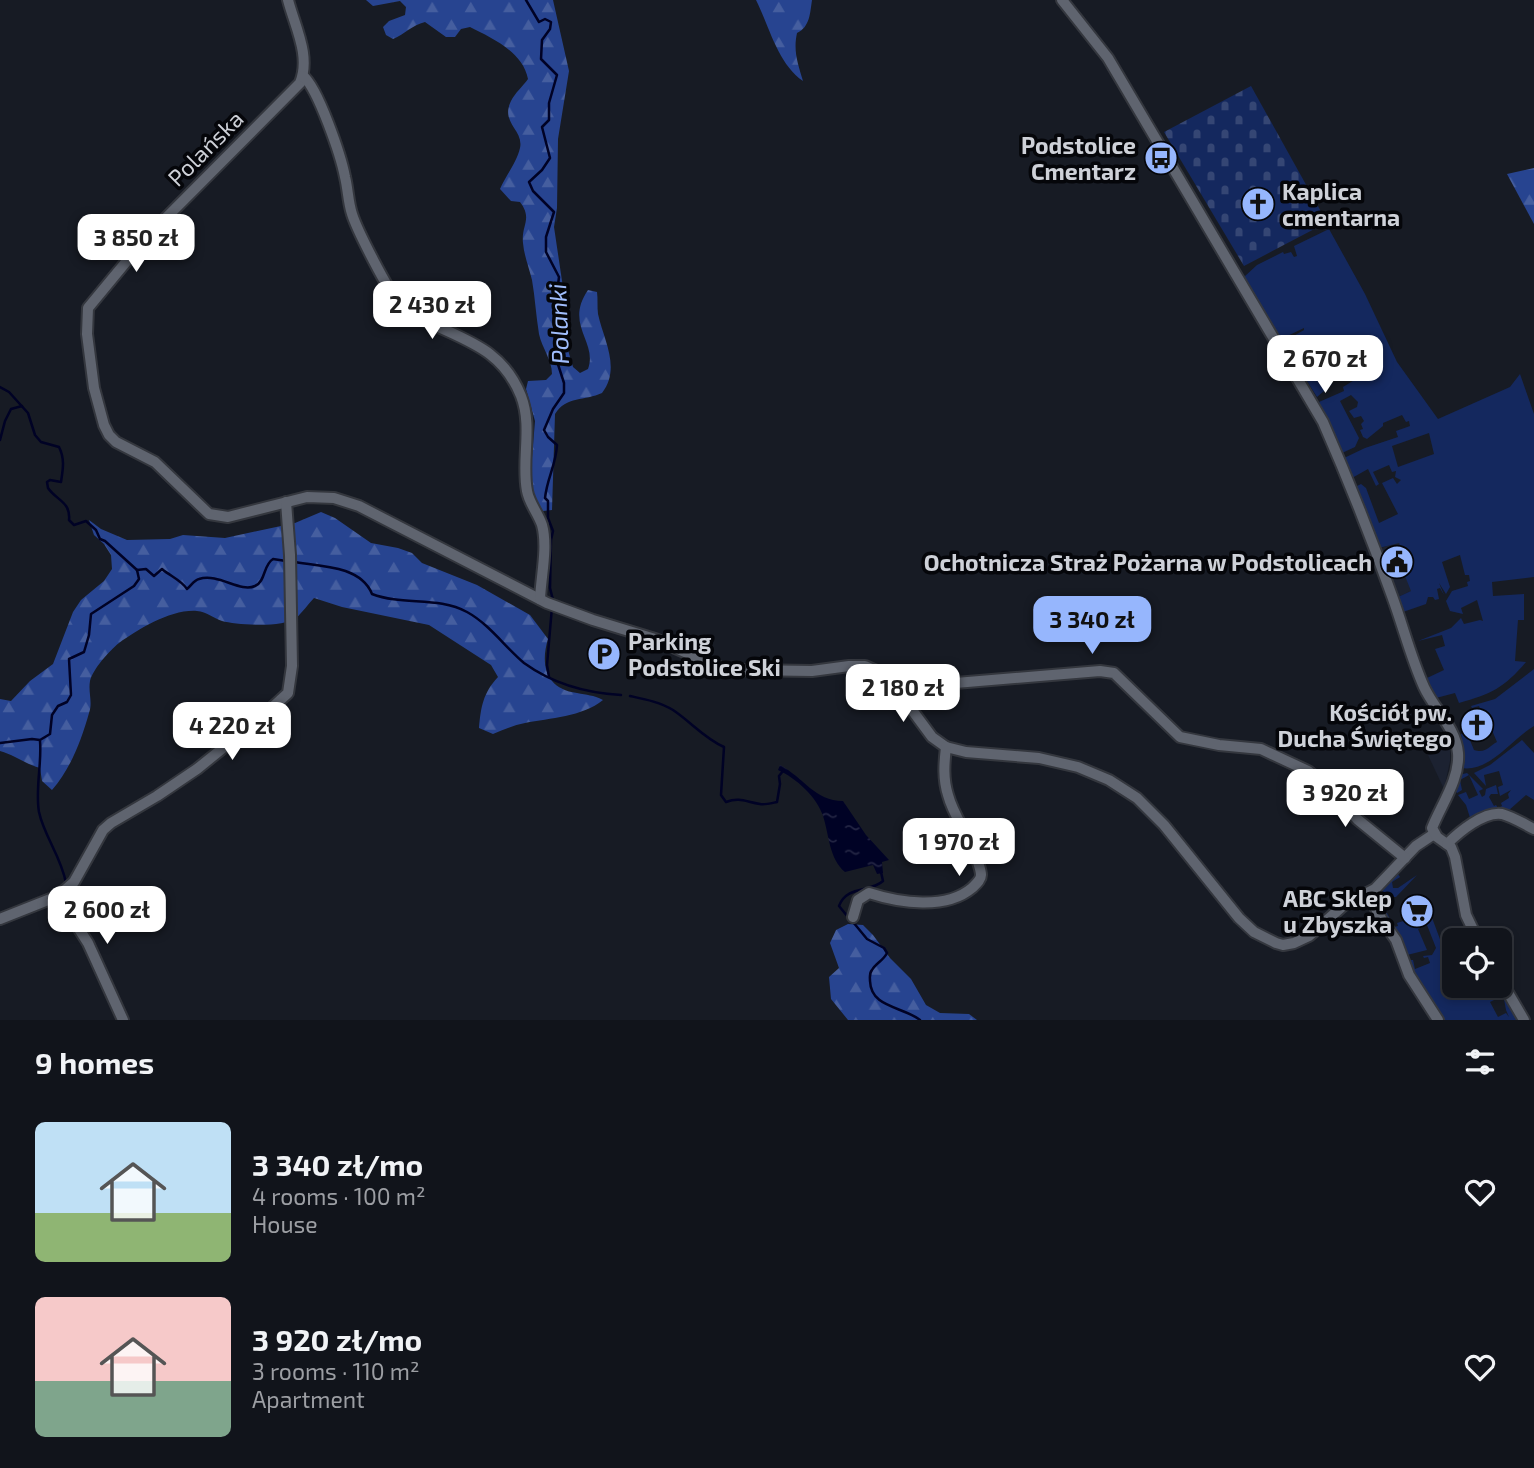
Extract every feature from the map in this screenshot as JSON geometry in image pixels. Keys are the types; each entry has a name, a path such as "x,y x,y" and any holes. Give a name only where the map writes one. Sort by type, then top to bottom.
{"street":[{"path":"288,0 305,61 303,76 314,88 332,137 345,175 352,216 399,303 426,321 488,351 511,376 521,396 526,410 527,491 538,514 544,536 540,599"},
{"path":"1062,0 1108,58 1323,422 1392,596 1425,689 1457,743 1456,769 1444,804 1432,827 1434,834 1447,844 1455,857 1466,915 1472,928"},
{"name":"Polańska","path":"303,76 300,83 145,239 88,309 87,334 94,388 109,435 116,442 155,462 209,514 228,517 307,497 345,500 540,599 593,620 655,639 721,668 812,671 864,666 881,673 896,688 932,737 946,747"},
{"path":"0,919 58,896 74,882 103,830 197,769 288,693 292,653 286,502"},
{"path":"896,688 1100,671 1114,673 1180,737 1219,746 1261,750 1308,771 1328,787 1357,819 1405,858"},
{"path":"853,917 858,900 869,893 918,902 942,900 962,896 979,882 981,875 972,843 948,797 943,773 946,747 966,752 1039,758 1078,767 1109,780 1137,798 1164,825 1254,932 1283,945 1309,936 1344,905 1375,889 1416,846 1434,834"},
{"path":"1447,844 1468,826 1495,814 1505,815 1534,829"},
{"path":"1368,894 1396,940 1409,975 1438,1020"},
{"path":"58,896 88,943 123,1020"},
{"path":"1511,998 1524,1020"}],"shaded area":[{"path":"1399,542 1412,579 1411,591 1398,597 1379,546 1381,548"},
{"path":"1450,747 1450,761 1444,789 1428,755"}],"green space":[{"path":"366,0 553,0 569,71 558,139 557,208 554,227 565,301 565,340 573,367 580,373 588,369 589,350 579,313 588,290 597,292 598,314 611,364 608,384 602,393 565,404 555,414 552,510 543,511 533,497 530,481 535,421 526,389 528,381 546,380 552,374 552,369 539,334 532,280 524,248 526,213 520,202 511,201 500,189 520,148 519,136 510,121 508,109 528,79 525,69 505,47 470,27 461,29 455,37 446,37 425,22 393,39 386,35 383,27 389,21 405,15 406,7 400,1 373,6"},
{"path":"756,0 812,0 807,23 797,33 796,40 803,81 794,74 781,55"},
{"path":"1251,86 1324,217 1322,225 1244,266 1164,132"},
{"path":"1534,168 1534,224 1507,174"},
{"path":"1329,229 1365,294 1397,362 1438,419 1510,387 1520,374 1534,414 1534,577 1492,582 1493,596 1524,594 1524,620 1518,620 1515,661 1526,662 1504,684 1488,693 1459,703 1455,693 1436,698 1427,678 1444,670 1435,649 1445,646 1442,635 1418,641 1451,628 1461,618 1464,624 1483,621 1477,600 1461,608 1463,614 1450,611 1446,601 1452,591 1468,586 1467,582 1470,581 1469,575 1465,575 1460,555 1442,562 1450,587 1446,594 1439,583 1444,595 1440,588 1437,589 1439,599 1428,597 1426,604 1403,612 1398,597 1411,591 1405,576 1409,574 1399,543 1379,548 1355,487 1361,484 1366,488 1379,523 1398,514 1382,483 1393,478 1397,484 1401,480 1395,477 1396,471 1392,472 1389,465 1373,472 1379,484 1376,486 1368,469 1352,478 1344,458 1398,437 1396,431 1410,426 1409,421 1406,422 1402,415 1383,423 1383,426 1367,439 1360,430 1363,429 1361,424 1364,421 1361,416 1354,418 1349,411 1357,407 1358,402 1351,395 1340,401 1359,438 1355,447 1342,453 1319,402 1344,391 1343,387 1356,379 1350,367 1329,378 1332,384 1317,397 1305,378 1345,359 1337,342 1317,348 1323,362 1328,361 1328,364 1302,373 1283,342 1304,328 1281,339 1244,277 1257,265 1283,252 1291,252 1294,257 1297,256 1294,246","holes":["1429,433 1434,454 1398,467 1392,446"]},
{"path":"321,512 335,518 371,543 412,553 422,563 477,585 530,615 548,639 545,666 552,681 567,691 603,700 576,713 521,724 493,734 479,728 484,701 498,677 491,665 429,625 342,607 314,598 290,621 260,625 238,624 201,612 187,611 156,621 119,643 92,676 90,709 83,734 75,754 52,790 42,781 40,768 0,751 0,699 11,701 30,681 53,664 73,612 81,600 104,581 112,569 111,555 94,535 89,520 101,529 127,540 170,539 183,535 225,538 295,523"},
{"path":"1534,669 1534,726 1491,760 1471,768 1461,768 1465,762 1461,734 1467,733 1474,750 1478,751 1497,742 1479,706 1471,706 1495,699"},
{"path":"1522,740 1534,753 1534,800 1526,795 1508,811 1471,821 1466,805 1458,795 1466,792 1469,799 1478,795 1469,775 1483,789 1479,791 1482,797 1486,789 1496,785 1498,794 1491,794 1489,797 1494,806 1502,806 1501,803 1509,798 1511,790 1500,796 1498,787 1503,785 1499,771 1484,775 1486,786 1474,773 1490,765"},
{"path":"1459,775 1469,775 1460,780 1462,790 1457,793 1454,789"},
{"path":"1396,871 1400,877 1392,882 1393,888 1398,888 1417,875 1396,897 1388,897 1379,905 1384,914 1387,913 1394,927 1398,926 1397,923 1425,914 1423,908 1428,907 1442,945 1442,998 1498,998 1490,1002 1498,1017 1506,1013 1509,1017 1505,998 1519,1020 1441,1020 1411,973 1408,960 1413,960 1415,969 1430,963 1428,957 1423,956 1432,955 1436,948 1427,925 1418,929 1427,950 1407,955 1374,899"},
{"path":"848,924 863,925 873,935 890,958 911,979 926,1005 940,1013 969,1014 977,1020 848,1020 831,999 829,977 839,968 830,943 836,930"}],"water":[{"path":"780,765 817,793 843,801 866,835 889,860 882,862 883,873 877,874 873,865 845,872 840,867 816,802 792,778 778,770"}],"waterway":[{"name":"Polanki","path":"526,0 539,22 545,19 551,22 550,29 542,40 541,59 557,75 549,103 549,120 542,127 550,158 529,182 533,191 554,212 546,237 546,252 559,277 554,316 555,355 564,383 564,393 544,430 557,445 545,498 548,501 548,518 553,531 550,588 553,600"},
{"path":"0,387 9,392 28,413 35,435 41,442 59,447 63,460 61,482 47,482 51,492 68,509 69,520 74,525 86,521 96,530 100,539 137,570"},
{"path":"0,440 11,409 22,406"},
{"path":"137,570 146,569 154,576 162,569 187,589 197,580 207,578 249,587 259,584 273,559 286,561"},
{"path":"294,562 328,566 350,573 367,585 372,594 384,598 456,607 475,617 524,663 546,677 583,690 621,695"},
{"path":"0,743 40,740 50,734 52,715 71,695 69,659 84,652 91,614 134,586 139,579 137,570"},
{"name":"Polanki","path":"549,677 547,665 552,607"},
{"path":"630,696 668,707 724,747 721,795 726,802 777,802 779,776 783,771"},
{"path":"40,741 39,812 66,883"},
{"path":"848,917 839,906 843,899 853,892 878,885 883,881 881,872"},
{"path":"853,922 867,939 884,948 887,953 870,974 872,990 876,997 920,1020"}],"place":[{"name":"Podstolice Cmentarz","path":"1161,158"},
{"name":"Kaplica cmentarna","path":"1258,204"},
{"name":"Ochotnicza Straż Pożarna w Podstolicach","path":"1397,562"},
{"name":"Parking Podstolice Ski","path":"604,654"},
{"name":"Kościół pw. Ducha Świętego","path":"1477,725"},
{"name":"ABC Sklep u Zbyszka","path":"1417,911"}]}
